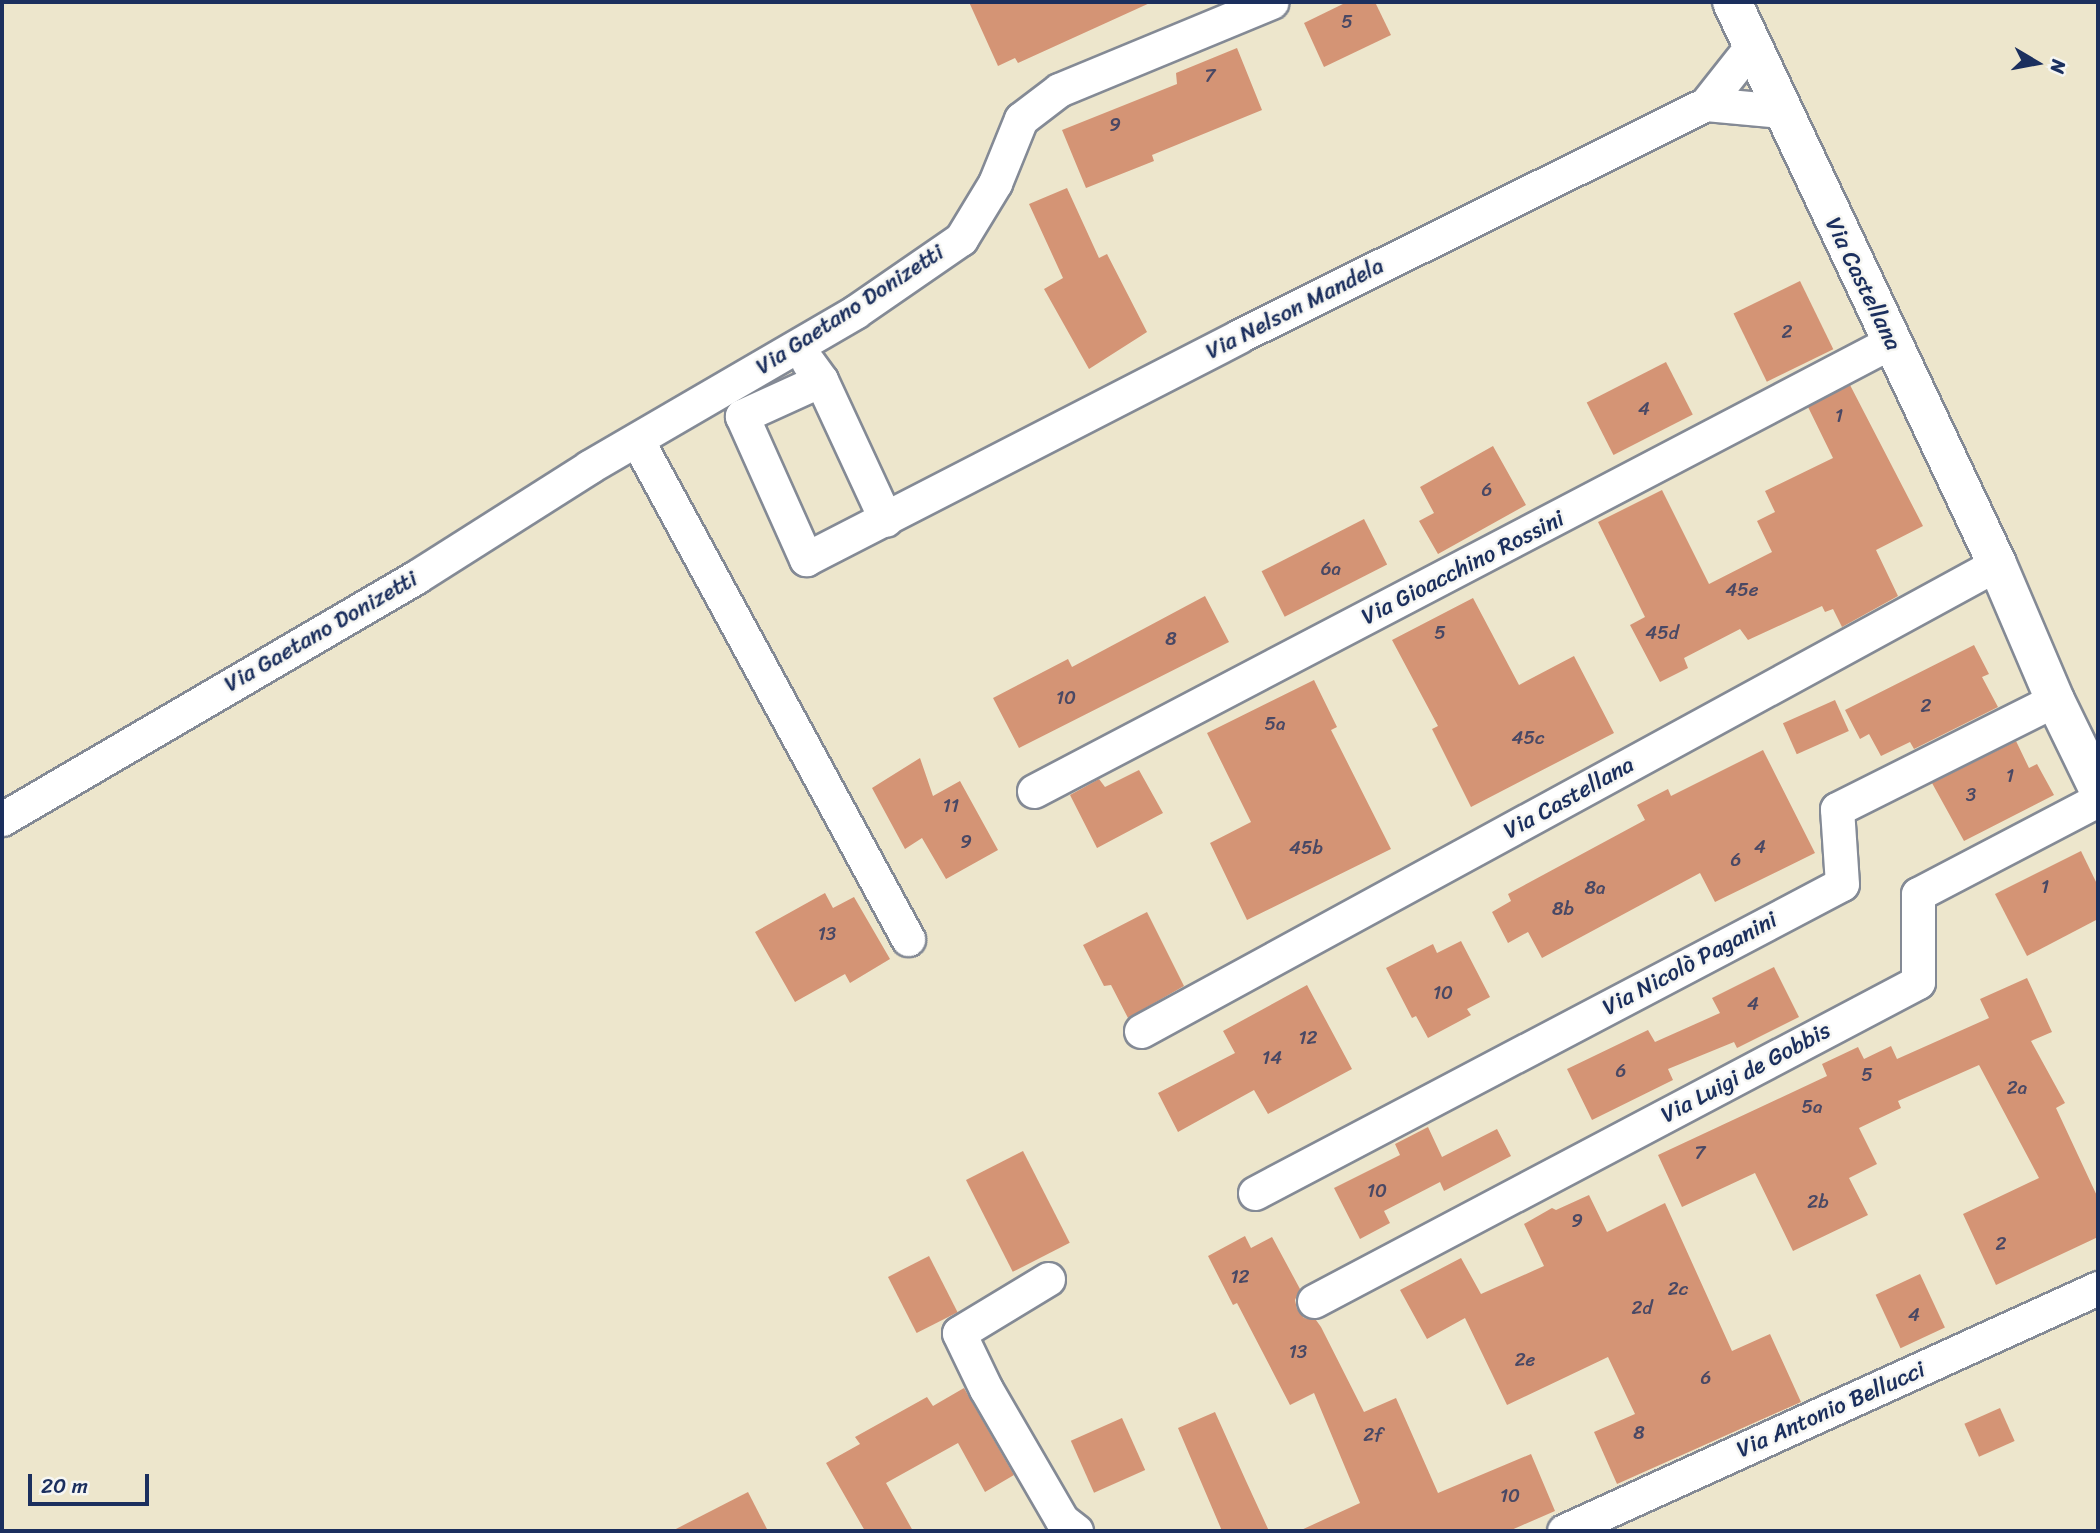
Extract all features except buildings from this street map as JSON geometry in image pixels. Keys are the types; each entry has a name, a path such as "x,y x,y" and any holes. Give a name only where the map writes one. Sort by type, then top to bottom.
{"main road":[{"name":"Via Castellana","path":"1732,2 1997,564 2055,700 2098,788"}],"street":[{"name":"Via Gaetano Donizetti","path":"2,819 416,577 637,440 855,312 961,239 995,183 1021,119 1059,90 1271,2"},
{"name":"Via Nelson Mandela","path":"821,380 743,416 806,559 1240,336 1706,104 1751,47"},
{"path":"1706,104 1782,111"},
{"name":"Via Gioacchino Rossini","path":"1034,791 1891,342"},
{"path":"797,346 821,380 886,520"},
{"path":"637,440 908,939"},
{"name":"Via Castellana","path":"1141,1031 1997,564"},
{"name":"Via Nicolò Paganini","path":"1255,1193 1842,884 1837,809 2055,700"},
{"name":"Via Luigi de Gobbis","path":"1314,1301 1918,982 1918,894 2098,800"},
{"path":"1048,1279 959,1333 986,1389 1062,1520 1076,1531"},
{"name":"Via Antonio Bellucci","path":"1564,1531 2098,1289"}]}
